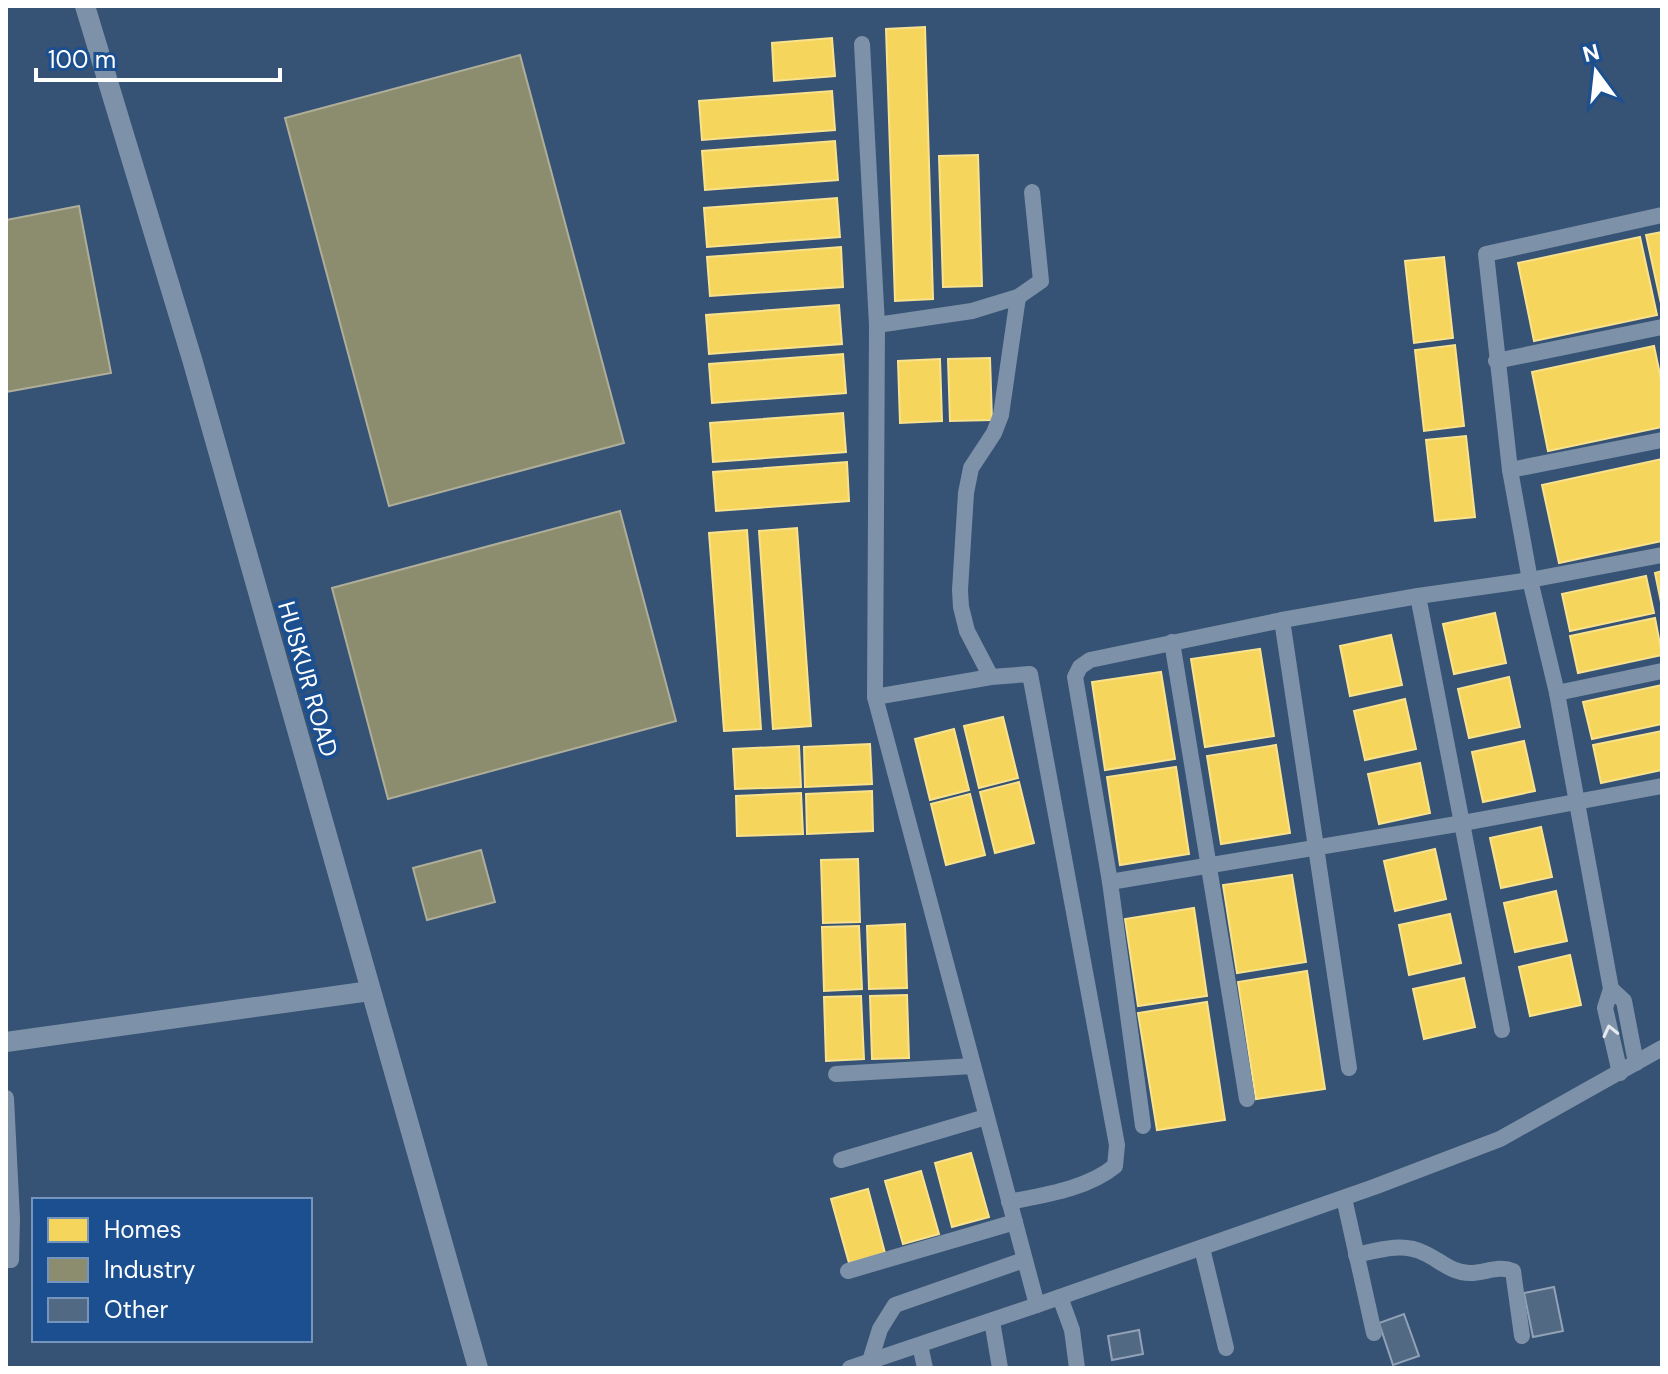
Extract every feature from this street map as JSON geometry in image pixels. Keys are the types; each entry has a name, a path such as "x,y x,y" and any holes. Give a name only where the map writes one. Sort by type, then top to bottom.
{"street":[{"name":"HUSKUR ROAD","path":"85,6 192,359 478,1368"},
{"path":"862,44 877,325 875,697 1037,1305"},
{"path":"877,325 972,311 1018,297 1041,281 1032,192"},
{"path":"1620,1073 1605,1008 1611,989 1577,802 1510,470 1486,254 1662,215"},
{"path":"991,677 967,631 961,607 966,493 971,468 994,433 1001,415 1018,297"},
{"path":"1496,361 1662,327"},
{"path":"1510,470 1662,440"},
{"path":"1143,1126 1110,882 1075,677 1080,667 1090,660 1282,620 1662,555"},
{"path":"1418,596 1502,1030"},
{"path":"1282,620 1349,1068"},
{"path":"1172,642 1247,1099"},
{"path":"1557,693 1662,671"},
{"path":"875,697 991,677 1030,674 1117,1145 1115,1166 1101,1177 1009,1202"},
{"path":"1110,882 1314,849 1662,786"},
{"path":"1611,989 1624,1001 1636,1063"},
{"path":"6,1042 370,991"},
{"path":"850,1368 1344,1198 1500,1139 1662,1048"},
{"path":"836,1074 973,1066"},
{"path":"6,1098 12,1219 11,1260 6,1260"},
{"path":"841,1160 986,1117"},
{"path":"1344,1198 1374,1333"},
{"path":"848,1271 1015,1222"},
{"path":"1356,1255 1399,1247 1423,1252 1445,1266 1469,1273 1500,1268 1513,1271 1522,1336"},
{"path":"1202,1248 1226,1348"},
{"path":"870,1361 880,1329 895,1305 1024,1260"},
{"path":"1060,1297 1072,1330 1077,1368"},
{"path":"992,1321 1000,1368"},
{"path":"920,1345 925,1368"}],"building: Homes":[{"path":"925,27 933,299 895,301 886,29"},
{"path":"832,38 835,76 774,81 772,43"},
{"path":"832,91 835,130 702,140 699,101"},
{"path":"835,141 838,180 705,190 702,151"},
{"path":"978,155 982,286 943,287 939,156"},
{"path":"837,198 840,237 707,247 704,208"},
{"path":"1662,232 1662,308 1646,235"},
{"path":"1640,237 1657,315 1534,341 1518,263"},
{"path":"841,247 843,287 710,296 707,257"},
{"path":"1444,257 1453,338 1414,343 1405,261"},
{"path":"839,305 842,344 709,354 706,315"},
{"path":"1455,345 1464,426 1424,431 1415,350"},
{"path":"1654,346 1662,384 1662,427 1548,451 1532,372"},
{"path":"843,354 846,393 712,403 709,364"},
{"path":"990,358 992,420 950,421 948,359"},
{"path":"940,359 942,421 900,423 898,361"},
{"path":"843,413 846,452 713,462 710,423"},
{"path":"1466,436 1475,517 1435,521 1426,440"},
{"path":"1662,459 1662,541 1559,563 1542,485"},
{"path":"847,462 849,501 716,511 713,472"},
{"path":"797,528 811,726 773,729 759,531"},
{"path":"747,530 761,729 724,731 709,533"},
{"path":"1662,571 1662,607 1655,573"},
{"path":"1646,576 1654,613 1570,631 1562,594"},
{"path":"1495,613 1506,663 1454,674 1443,624"},
{"path":"1655,618 1662,655 1578,673 1570,636"},
{"path":"1391,635 1402,685 1350,696 1340,646"},
{"path":"1260,649 1274,736 1205,747 1191,659"},
{"path":"1161,672 1175,759 1105,770 1092,682"},
{"path":"1509,677 1520,727 1469,738 1458,689"},
{"path":"1662,685 1662,724 1592,739 1583,702"},
{"path":"1405,699 1416,749 1365,760 1354,711"},
{"path":"1003,717 1018,778 979,788 964,726"},
{"path":"954,729 969,790 930,800 915,739"},
{"path":"1662,731 1662,770 1601,783 1593,745"},
{"path":"1524,741 1535,791 1483,802 1472,752"},
{"path":"870,744 872,784 805,787 804,747"},
{"path":"1276,745 1290,833 1221,844 1207,756"},
{"path":"799,746 801,787 735,789 733,749"},
{"path":"1420,763 1430,813 1379,824 1368,774"},
{"path":"1176,767 1189,854 1120,865 1107,777"},
{"path":"1019,782 1034,843 995,853 980,792"},
{"path":"872,791 873,831 807,834 806,794"},
{"path":"801,793 803,834 737,836 736,796"},
{"path":"970,794 985,855 946,865 931,804"},
{"path":"1541,827 1552,877 1501,888 1490,838"},
{"path":"1435,849 1446,899 1395,911 1384,861"},
{"path":"858,859 860,922 823,923 821,860"},
{"path":"1292,875 1306,962 1237,973 1223,885"},
{"path":"1556,891 1567,941 1515,952 1504,903"},
{"path":"1194,908 1207,996 1138,1006 1125,919"},
{"path":"1450,914 1461,963 1409,975 1399,925"},
{"path":"905,924 907,988 869,989 867,926"},
{"path":"859,926 862,989 824,991 822,927"},
{"path":"1570,955 1581,1005 1530,1016 1519,967"},
{"path":"1307,971 1325,1089 1256,1099 1238,982"},
{"path":"1464,978 1475,1027 1424,1039 1413,989"},
{"path":"907,995 909,1058 872,1059 870,996"},
{"path":"861,996 864,1059 826,1061 824,997"},
{"path":"1207,1002 1225,1120 1157,1130 1138,1013"},
{"path":"971,1153 989,1217 952,1227 935,1163"},
{"path":"921,1171 939,1234 903,1244 885,1181"},
{"path":"868,1189 885,1253 849,1263 831,1199"}],"building: Industry":[{"path":"520,55 624,443 389,506 285,118"},
{"path":"79,206 111,373 6,392 6,220"},
{"path":"620,511 676,721 388,799 332,588"},
{"path":"481,850 495,902 427,920 413,868"}],"building: Other":[{"path":"1554,1287 1563,1331 1533,1337 1524,1293"},
{"path":"1404,1314 1419,1356 1393,1365 1379,1323"},
{"path":"1139,1330 1143,1354 1112,1360 1108,1336"}]}
